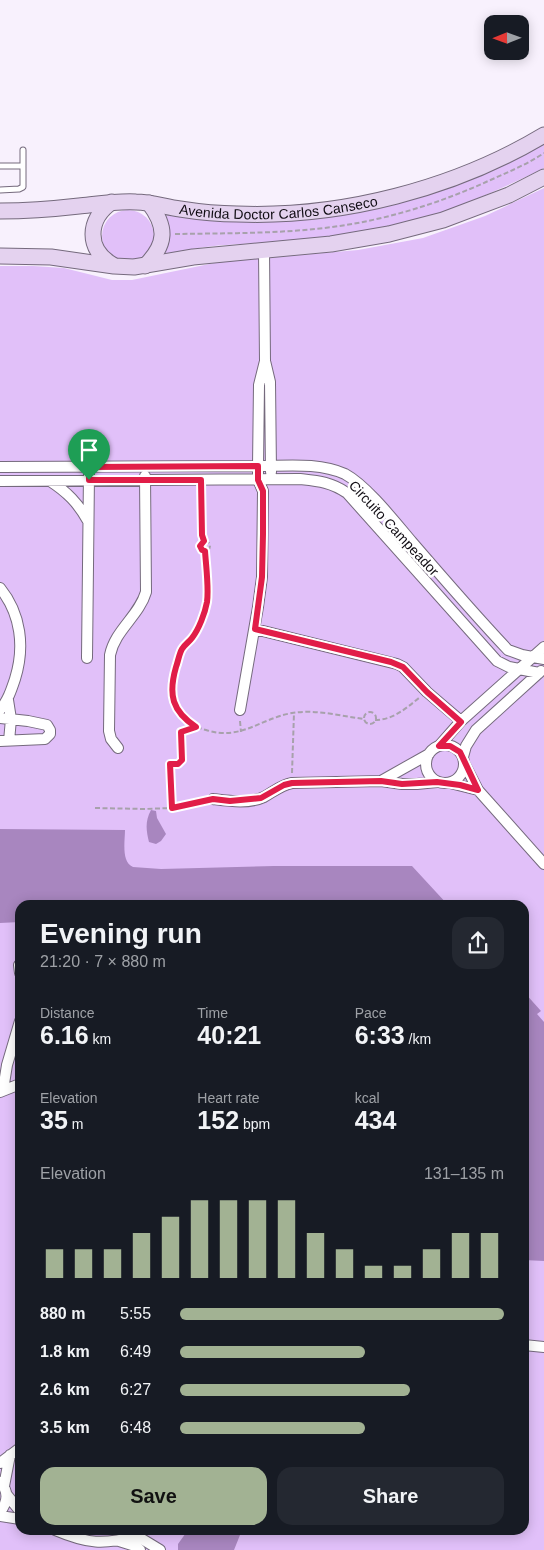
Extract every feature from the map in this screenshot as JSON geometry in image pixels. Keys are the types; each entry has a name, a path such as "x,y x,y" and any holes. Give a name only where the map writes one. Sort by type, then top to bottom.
{"main road":[{"name":"Avenida Doctor Carlos Canseco","path":"0,211 48,210 112,202 149,203 208,213 282,214 362,203 407,193 460,176 544,136"},
{"path":"0,256 51,257 114,266 145,266 193,257 331,244 414,228 478,208 544,177"},
{"path":"112,202 98,216 94,225 93,235 94,245 99,254 114,266"},
{"path":"145,266 158,251 163,234 160,222 149,203"}],"street":[{"path":"263,491 270,479 271,466 270,382 265,361 264,250"},
{"path":"240,710 255,629 262,577 263,491 258,480 259,385 265,361"},
{"path":"0,467 145,468 258,466"},
{"name":"Circuito Campeador","path":"258,466 330,469 344,474 355,481 388,513 508,650 539,658"},
{"path":"87,658 90,524 89,467"},
{"path":"118,748 111,739 109,731 110,655 112,645 117,636 143,602 146,592 145,468"},
{"path":"325,482 330,469"},
{"name":"Circuito Campeador","path":"0,481 300,479 336,485 346,493 497,661 502,665 542,671"},
{"path":"50,481 73,498 90,524"},
{"path":"401,554 414,544"},
{"path":"0,588 9,599 14,610 19,626 20,644 18,666 5,718 4,741 45,739 50,734 47,726 5,718"},
{"path":"255,629 397,664 403,667 427,692 461,722"},
{"path":"381,781 429,754 439,746 461,722 498,689 521,669 539,658 544,647"},
{"path":"497,661 500,678 498,689"},
{"path":"450,783 461,776 466,746 476,730 542,671"},
{"path":"0,710 8,700"},
{"path":"439,746 444,745 456,748 464,760 478,790 544,864"},
{"path":"429,754 427,760 428,773 437,782"},
{"path":"213,799 230,801 261,798 284,785 292,783 381,781 402,784 437,782 450,783 478,790"},
{"path":"2,1091 15,1038"},
{"path":"2,1091 15,1086"},
{"path":"529,1346 544,1347"},
{"path":"0,1463 15,1452"},
{"path":"0,1512 6,1504 4,1488 10,1455"},
{"path":"4,1488 15,1504"},
{"path":"0,1516 15,1518"},
{"path":"67,1535 96,1543 118,1541 137,1536 159,1549"},
{"path":"118,1541 135,1546 140,1550"}],"lane":[{"path":"0,190 22,189 23,150"},
{"path":"0,166 23,166"}],"path":[{"path":"201,480 202,535 204,541"},
{"path":"204,541 209,542 210,545 208,550 205,551"},
{"path":"204,541 200,544 200,548 205,551"},
{"path":"205,551 207,601 197,630 191,640 181,650 172,681 172,699 178,711 196,727 218,734 236,733 252,729 265,721 294,713 326,713 364,719 369,724 375,720 384,720 396,715 427,692"},
{"path":"364,719 366,714 371,712 375,716 375,720"},
{"path":"292,783 294,713"},
{"path":"172,808 170,764 178,764 182,760 181,732 196,727"},
{"path":"95,808 172,808 213,799"}],"shaded area":[{"path":"544,142 544,168 493,192 414,221 332,239 202,247 162,254 169,235 169,225 165,215 217,221 282,221 351,214 409,200"},
{"path":"544,188 544,1550 0,1550 0,266 64,268 112,280 132,280 219,262 358,250 423,238 485,216"},
{"path":"128,210 138,212 146,218 152,226 154,236 152,246 146,254 138,260 128,262 118,260 110,254 104,246 102,236 104,226 110,218 118,212"},
{"path":"151,810 156,811 157,818 166,834 156,844 149,842 147,833 147,822"},
{"path":"0,829 125,830 125,856 133,867 161,869 274,866 412,866 443,900 15,900 15,922 0,923"},
{"path":"529,998 541,1011 537,1014 544,1022 544,1261 529,1260"},
{"path":"184,1535 240,1535 234,1550 178,1550 178,1544"}],"route":[{"path":"258,466 258,480 263,491 263,534 262,577 255,629 391,662 403,667 427,692 461,722 439,746 450,746 460,752 478,790 450,783 437,782 417,784 381,781 292,783 284,785 261,798 230,801 213,799 172,808 170,764 178,764 182,760 181,732 196,727 178,711 172,699 172,681 181,650 191,640 197,630 207,601 205,551 200,548 200,544 204,541 202,535 201,480 89,480 89,467 258,466"}]}
